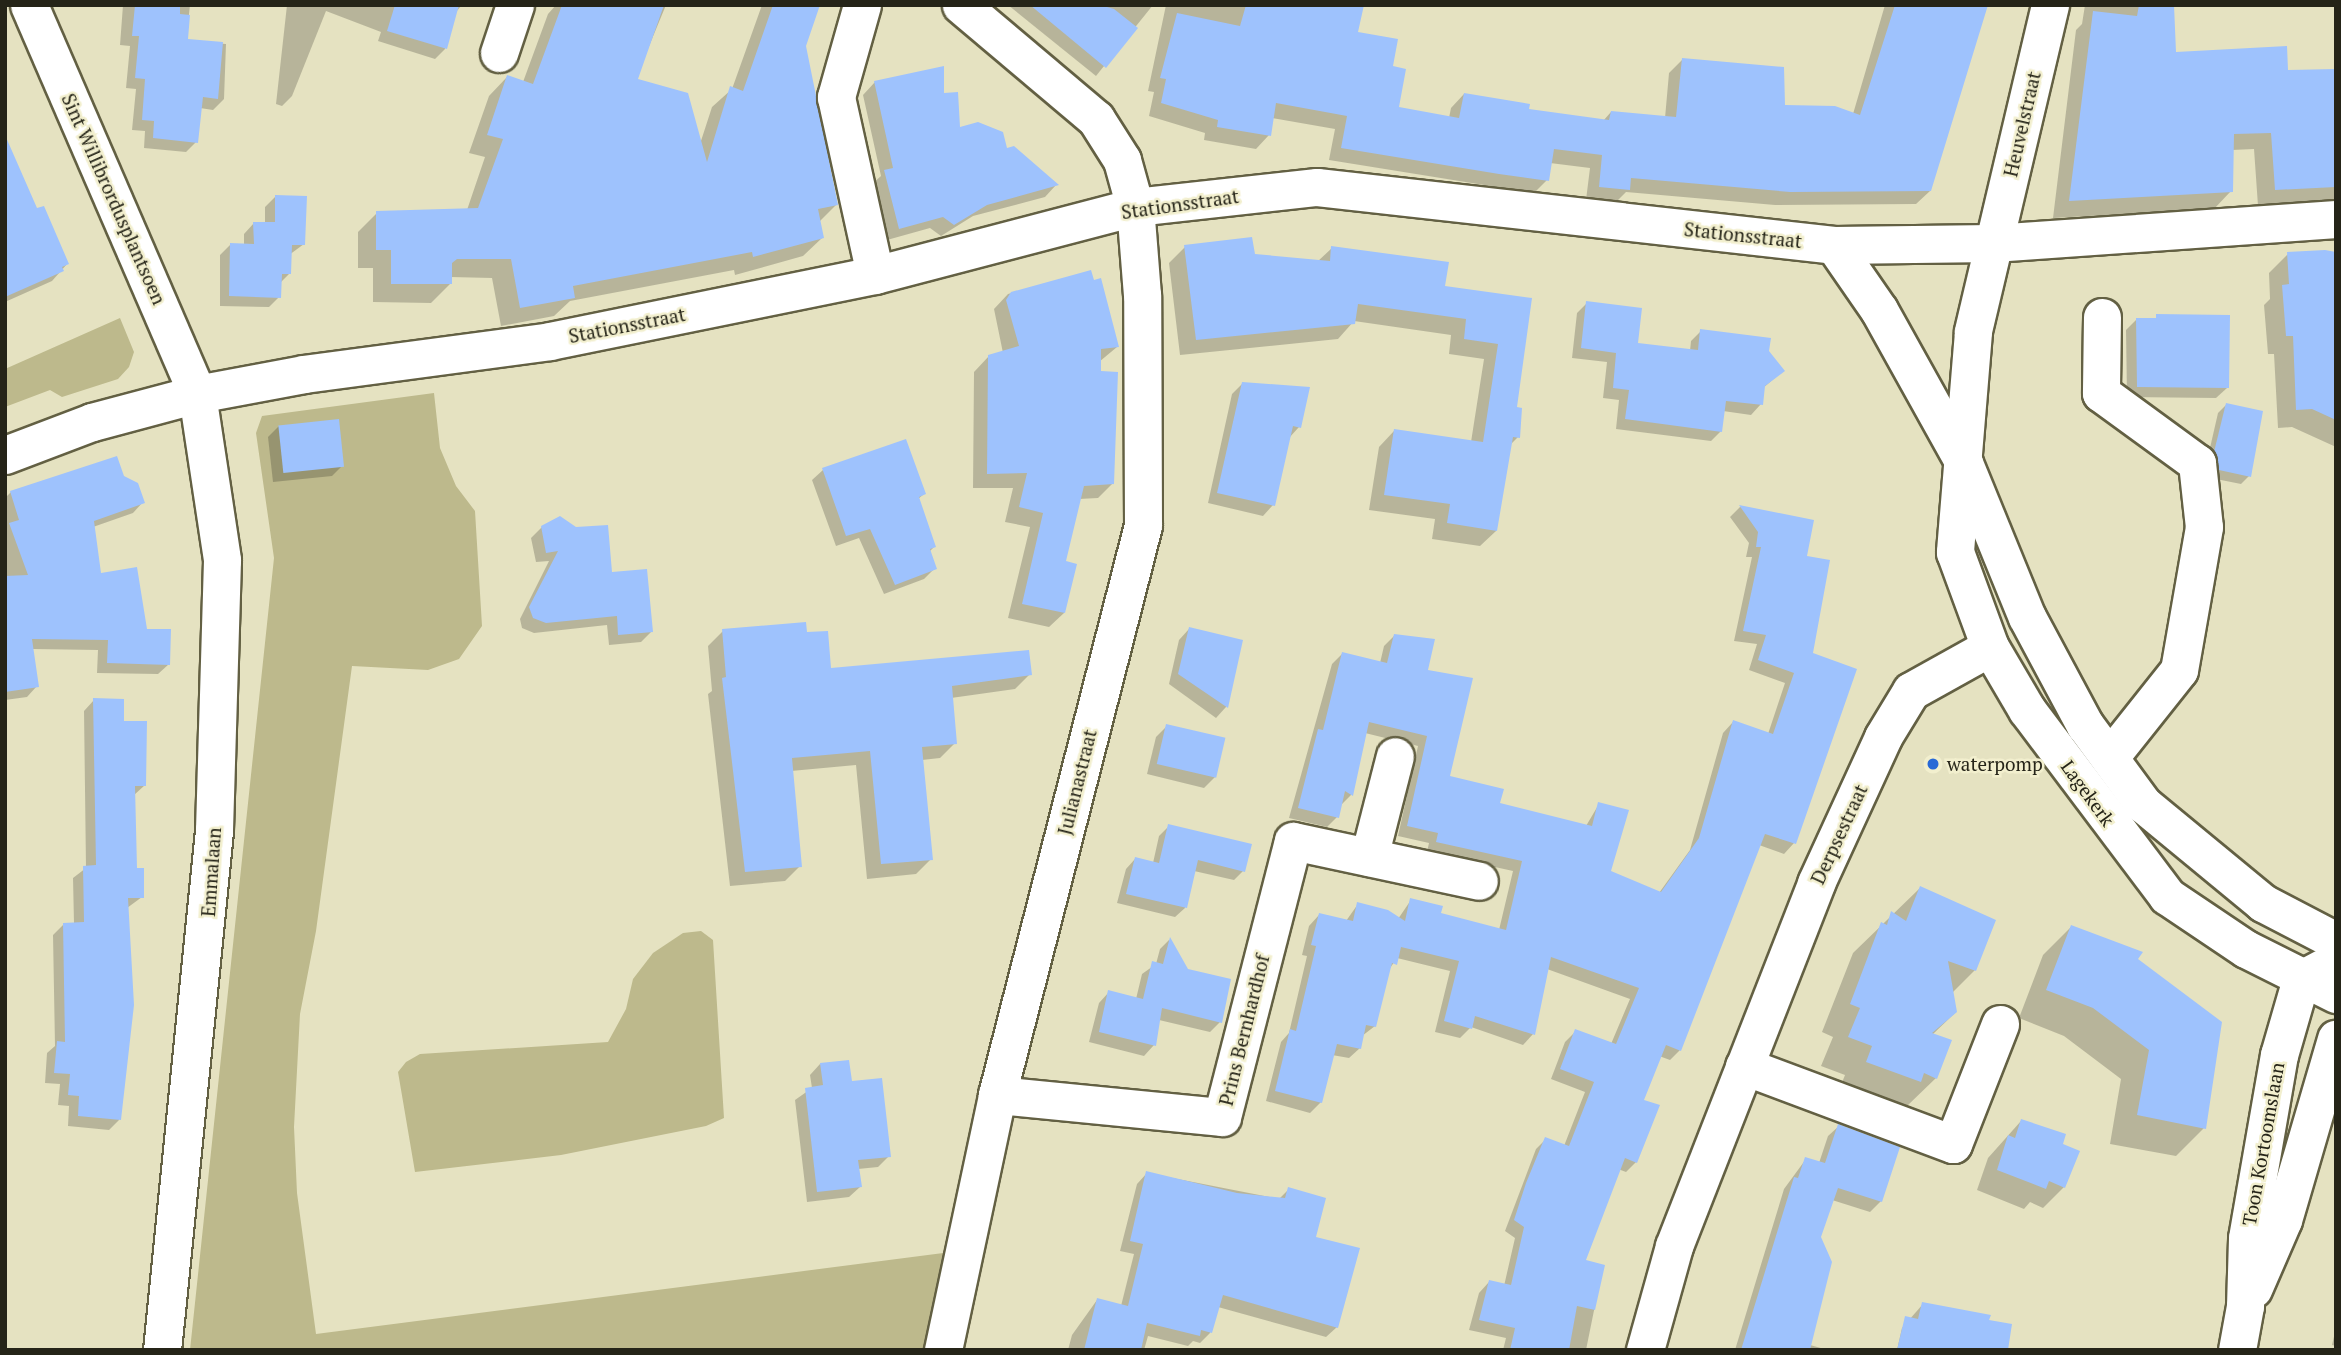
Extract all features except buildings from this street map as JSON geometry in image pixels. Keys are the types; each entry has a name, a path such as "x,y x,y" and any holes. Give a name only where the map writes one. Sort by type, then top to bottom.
{"street":[{"name":"Sint Willibrordusplantsoen","path":"29,5 197,394"},
{"path":"499,53 515,5"},
{"path":"862,5 835,97 876,275"},
{"name":"Julianastraat","path":"943,1350 997,1095 1143,525 1142,295 1135,207 1122,160 1096,120 961,5"},
{"name":"Heuvelstraat","path":"1993,243 2050,5"},
{"name":"Stationsstraat","path":"5,455 92,422 197,394 304,374 550,341 876,275 1135,207 1317,187 1834,245 1993,243 2336,219"},
{"name":"Lagekerk","path":"1993,243 1973,332 1955,552 1990,646 2027,710 2166,896 2246,949 2301,979 2336,994"},
{"path":"1834,245 1880,310 1964,463"},
{"path":"2102,317 2101,393 2197,463 2204,527 2179,670 2109,758"},
{"name":"Emmalaan","path":"162,1350 214,831 222,561 197,394"},
{"name":"Lagekerk","path":"1964,463 2041,646 2085,725 2143,804 2263,903 2336,941"},
{"name":"Derpsestraat","path":"1645,1350 1674,1246 1816,883 1883,737 1911,691 1990,646"},
{"path":"1369,857 1395,756"},
{"name":"Prins Bernhardhof","path":"997,1095 1222,1117 1293,841 1479,881"},
{"path":"2301,979 2336,961"},
{"name":"Toon Kortoomslaan","path":"2237,1350 2245,1306 2247,1238 2279,1055 2301,979"},
{"path":"1744,1066 1952,1144 2000,1024"},
{"name":"Toon Kortoomslaan","path":"2245,1306 2283,1220 2336,1039"}],"shaded area":[{"path":"120,318 134,352 129,367 118,379 62,397 50,390 5,407 5,369"},
{"path":"434,393 440,448 456,486 475,511 482,626 459,659 428,670 352,666 316,931 300,1014 294,1127 297,1193 316,1334 951,1252 929,1350 190,1350 274,558 256,433 262,416"},
{"path":"701,931 713,940 724,1118 706,1126 561,1155 415,1172 398,1072 406,1062 420,1054 608,1042 626,1009 633,979 653,953 683,933"}],"place":[{"name":"waterpomp","path":"1933,764"}]}
